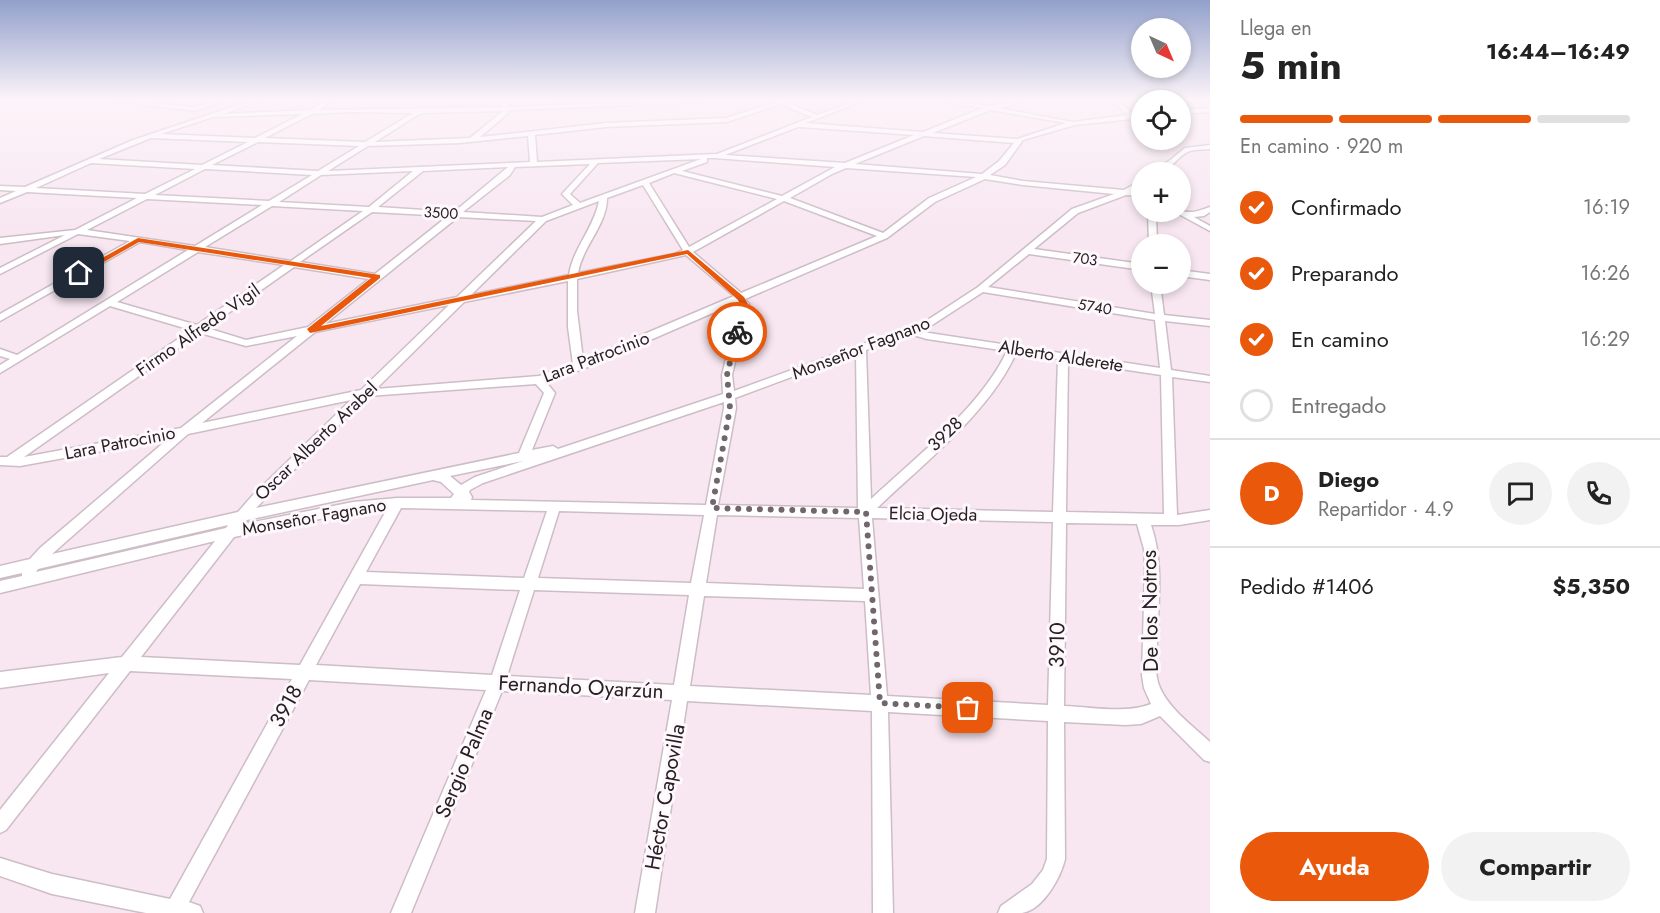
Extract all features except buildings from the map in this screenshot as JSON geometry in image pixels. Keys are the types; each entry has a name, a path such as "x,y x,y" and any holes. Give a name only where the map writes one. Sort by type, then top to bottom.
{"street":[{"path":"0,201 134,143"},
{"path":"0,271 251,143"},
{"path":"316,143 406,143"},
{"path":"532,143 534,164"},
{"name":"3500","path":"0,188 543,219 748,143"},
{"path":"110,303 246,343 572,277 688,252 844,165 901,143"},
{"name":"Lara Patrocinio","path":"2,464 186,430 365,393 539,380 579,367 742,299 884,236 933,200 984,176 1007,160 1016,143"},
{"path":"0,370 370,144"},
{"path":"1173,162 1187,149 1210,147"},
{"path":"88,161 323,173 715,156 984,176 1029,184 1131,193"},
{"path":"580,207 568,200 566,194 595,162"},
{"path":"28,580 29,570 45,552 186,430 507,173 512,166"},
{"name":"Firmo Alfredo Vigil","path":"2,464 371,209 422,168"},
{"path":"674,171 783,198 884,236"},
{"path":"645,182 688,252 742,299"},
{"name":"Monseñor Fagnano","path":"0,587 227,533 352,507 397,502 447,504 456,501 461,492 479,480 729,396 912,331 942,316 981,289 1075,211 1131,189"},
{"path":"579,367 572,277 588,234 604,206 603,198"},
{"path":"1191,212 1210,209"},
{"path":"1191,218 1210,229"},
{"name":"Oscar Alberto Arabel","path":"0,824 241,516 285,468 543,219"},
{"path":"0,242 76,231 377,277"},
{"path":"0,318 138,240"},
{"name":"703","path":"1028,251 1131,265"},
{"path":"1191,274 1210,276"},
{"name":"5740","path":"981,289 1210,323"},
{"path":"1158,294 1166,372 1170,519"},
{"name":"Héctor Capovilla","path":"645,913 730,408 727,375 744,304 742,299"},
{"name":"Alberto Alderete","path":"912,331 927,336 1210,380"},
{"name":"3928","path":"866,512 977,403 1007,367 1013,349"},
{"path":"861,350 866,512 880,703 883,913"},
{"path":"0,352 19,359"},
{"name":"3910","path":"1008,913 1047,885 1056,859 1056,712 1063,356"},
{"path":"524,456 550,393 539,380"},
{"name":"Monseñor Fagnano","path":"0,572 241,516 618,434"},
{"path":"433,475 445,479 479,506"},
{"name":"3918","path":"184,911 305,671 397,502"},
{"name":"Elcia Ojeda","path":"447,504 1142,519 1209,516"},
{"name":"Sergio Palma","path":"401,913 497,682 554,508"},
{"name":"De los Notros","path":"1142,519 1151,547 1149,670 1153,691 1162,707 1210,754"},
{"path":"355,579 872,595"},
{"name":"Fernando Oyarzún","path":"0,680 126,664 305,671 1125,717 1141,716 1162,707"},
{"path":"0,867 52,884 147,909 184,911"}],"way so far":[{"path":"737,332 727,375 730,408 712,508 866,512 880,703 968,708"}],"route":[{"path":"79,273 138,240 377,277 310,330 688,252 742,299 744,304 737,332"}]}
